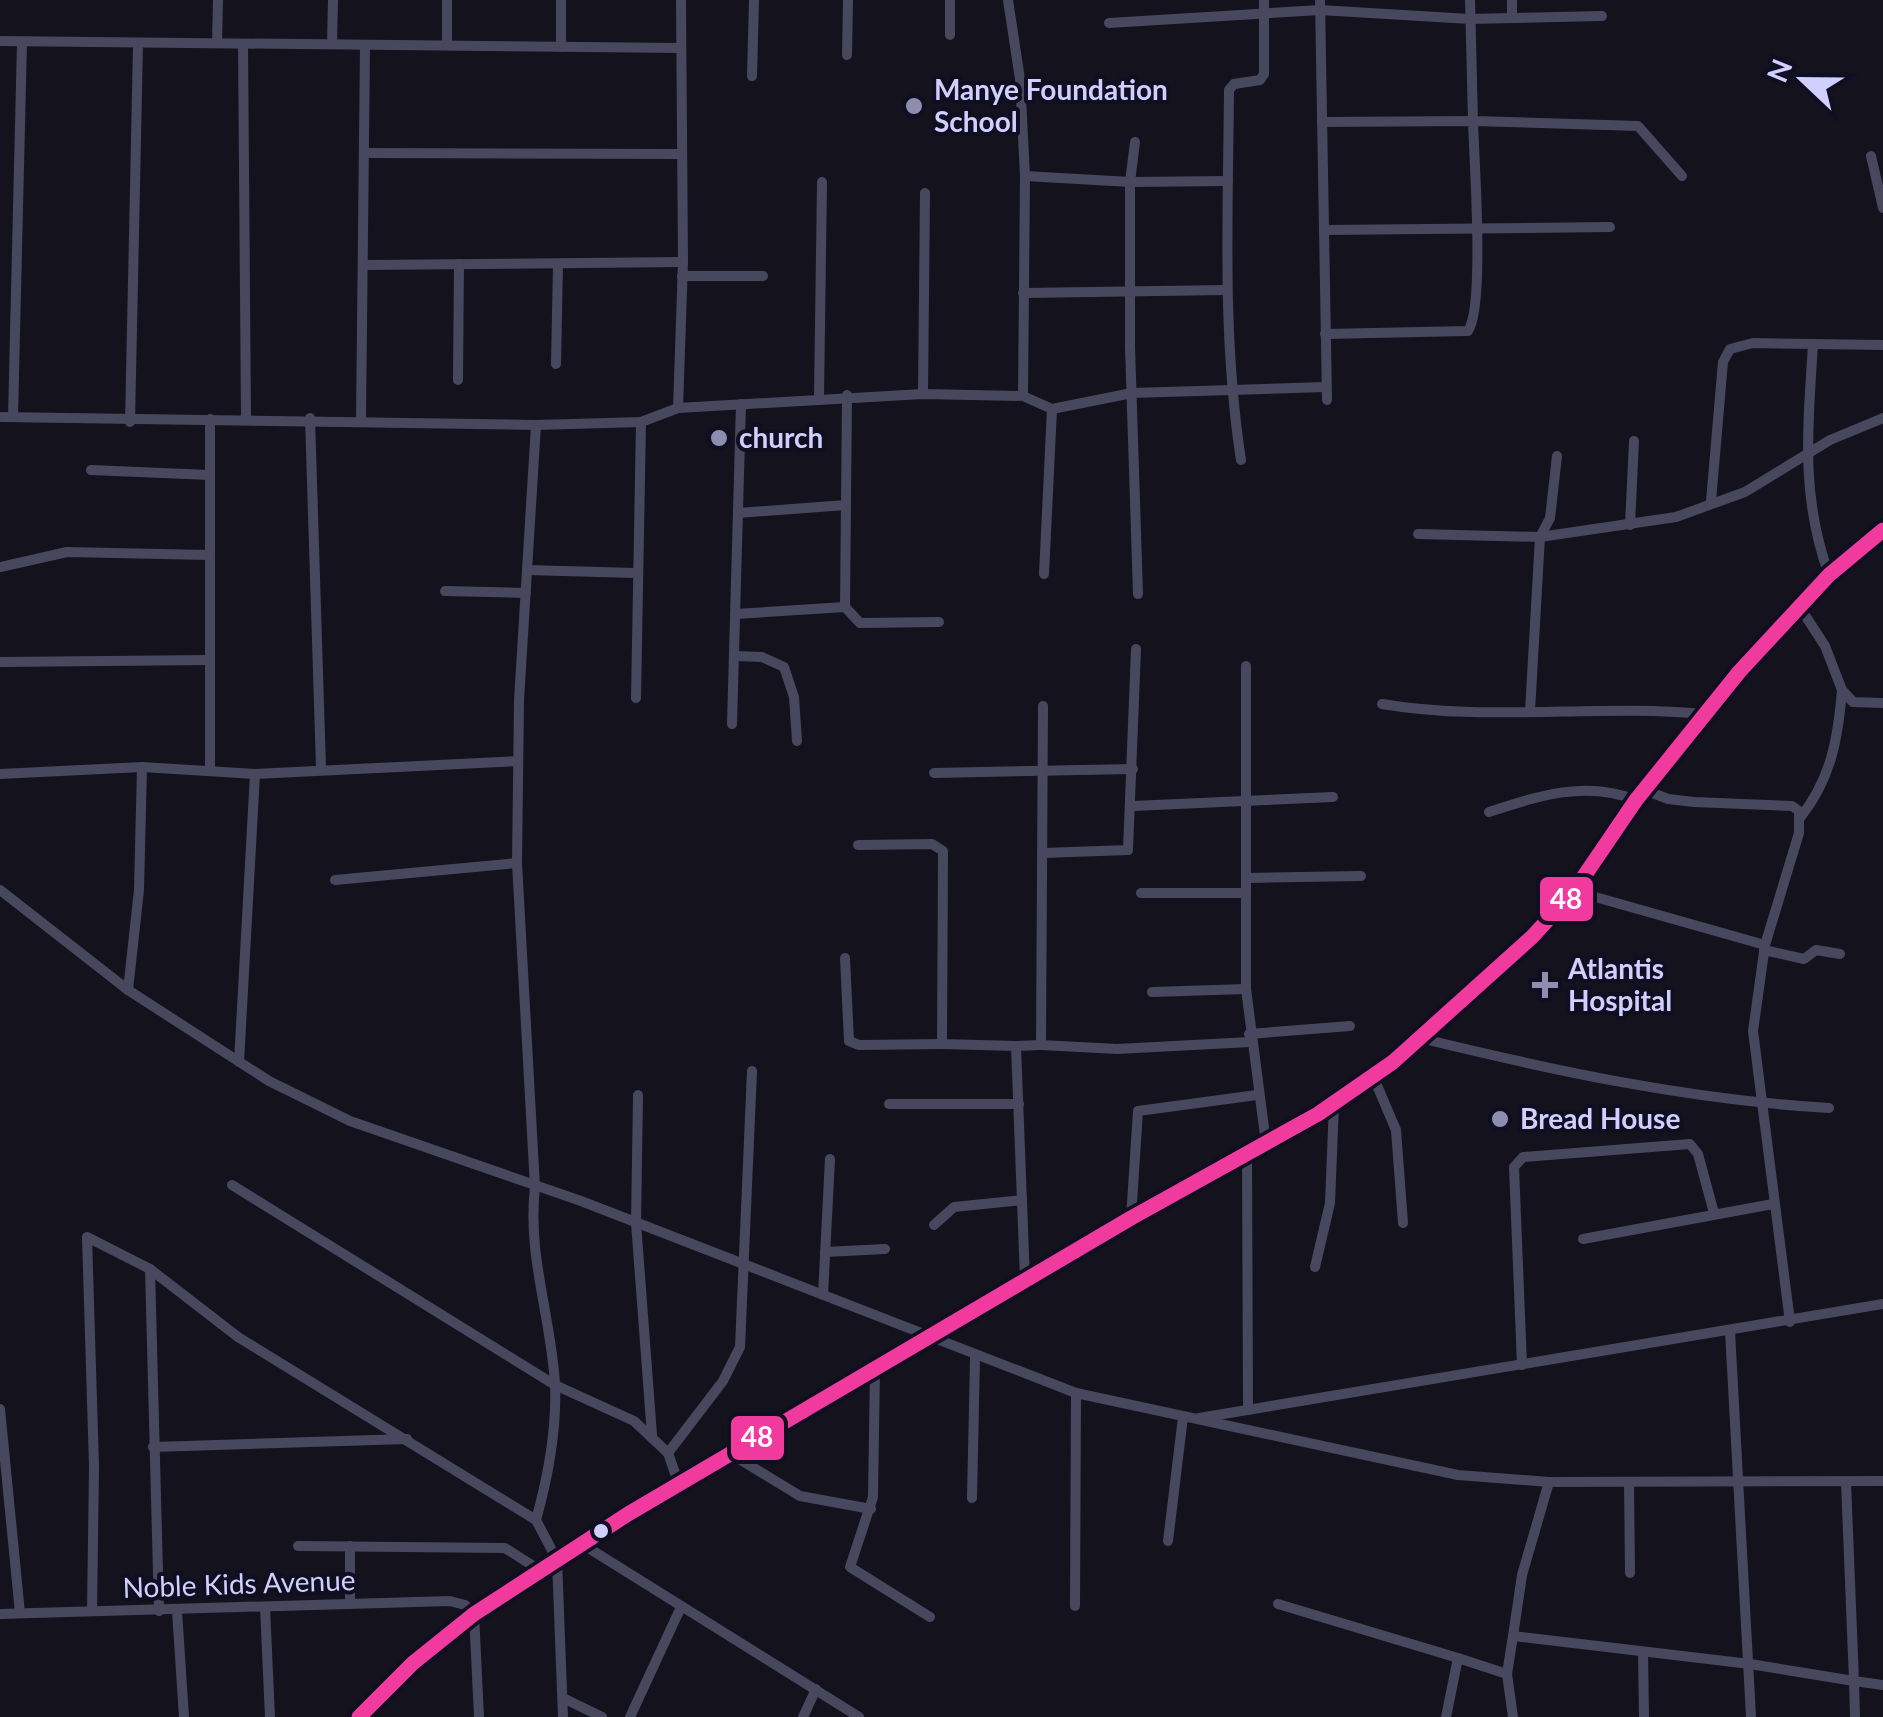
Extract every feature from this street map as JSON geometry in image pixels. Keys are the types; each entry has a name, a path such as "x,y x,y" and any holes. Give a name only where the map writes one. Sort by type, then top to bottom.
{"street":[{"path":"218,0 218,43"},
{"path":"332,44 333,0"},
{"path":"447,0 447,44"},
{"path":"561,0 561,47"},
{"path":"678,408 683,262 681,0"},
{"path":"752,76 754,0"},
{"path":"847,55 848,0"},
{"path":"950,0 950,34"},
{"path":"1008,0 1020,79 1024,176 1024,396"},
{"path":"1240,460 1230,388 1226,290 1229,90 1234,84 1260,80 1264,74 1264,0"},
{"path":"1326,334 1468,331 1476,316 1470,0"},
{"path":"1512,0 1512,16"},
{"path":"1320,5 1326,400"},
{"path":"1109,23 1266,16 1320,5 1470,19 1602,16"},
{"path":"0,41 681,48"},
{"path":"13,417 22,42"},
{"path":"130,422 138,44"},
{"path":"243,44 246,419"},
{"path":"361,420 365,46"},
{"path":"1322,122 1638,126 1682,176"},
{"path":"1135,142 1130,182 1130,290 1138,594"},
{"path":"364,153 680,154"},
{"path":"1871,156 1883,208"},
{"path":"1024,176 1130,182 1228,180"},
{"path":"819,398 822,182"},
{"path":"924,192 924,394"},
{"path":"1325,230 1610,227"},
{"path":"364,265 683,262"},
{"path":"458,380 459,264"},
{"path":"556,364 558,264"},
{"path":"682,276 762,276"},
{"path":"1023,293 1226,290"},
{"path":"1711,501 1722,362 1730,348 1753,343 1883,345"},
{"path":"1813,344 1806,457 1812,529 1829,575"},
{"path":"0,417 130,422 310,418 536,425 641,422 678,408 847,396 1024,396 1052,409 1132,393 1326,387"},
{"path":"847,396 845,607 860,624 939,622"},
{"path":"732,724 741,404"},
{"path":"1044,574 1052,409"},
{"path":"310,418 321,768"},
{"path":"1418,534 1540,537 1676,517 1711,501 1745,492 1830,440 1883,418"},
{"path":"210,419 210,771"},
{"path":"636,698 635,573 641,422"},
{"path":"536,425 518,760 517,863 534,1186 530,1234 555,1385 548,1467 536,1520"},
{"path":"1630,525 1634,440"},
{"path":"1530,711 1540,537 1550,518 1556,456"},
{"path":"91,470 210,475"},
{"path":"738,513 846,505"},
{"path":"365,1714 474,1614 678,1482 1334,1104 1373,1076 1532,937 1574,891 1636,800 1704,714 1829,575 1883,530"},
{"path":"0,567 67,552 209,555"},
{"path":"528,570 635,573"},
{"path":"445,590 526,593"},
{"path":"1800,606 1825,646 1842,690 1854,702 1883,704"},
{"path":"736,614 845,607"},
{"path":"1044,852 1128,850 1136,649"},
{"path":"734,656 762,657 784,668 794,697 797,741"},
{"path":"0,662 209,660"},
{"path":"1246,666 1246,990 1266,1143"},
{"path":"1790,1322 1754,1031 1764,948 1791,862 1800,818 1818,795 1832,757 1842,690"},
{"path":"1382,704 1440,714 1656,709 1704,714"},
{"path":"1041,1045 1043,706"},
{"path":"0,774 142,768 255,774 518,760"},
{"path":"128,990 139,890 142,768"},
{"path":"934,772 1133,769"},
{"path":"239,1062 255,774"},
{"path":"1489,812 1538,796 1590,789 1636,800"},
{"path":"1645,790 1694,802 1792,806 1800,818"},
{"path":"1132,806 1332,797"},
{"path":"858,845 932,844 943,851 942,1044"},
{"path":"335,880 517,863"},
{"path":"1246,878 1361,876"},
{"path":"0,890 128,990 239,1062 350,1122 636,1223 931,1336 976,1358 1076,1393 1458,1475 1549,1482 1883,1481"},
{"path":"1574,891 1804,959 1816,950 1840,954"},
{"path":"1142,892 1246,893"},
{"path":"845,958 849,1041 859,1045 1118,1049 1350,1026"},
{"path":"1152,992 1246,990"},
{"path":"1420,1038 1573,1076 1764,1104 1829,1108"},
{"path":"1016,1046 1025,1280"},
{"path":"668,1453 736,1360 746,1266 752,1071"},
{"path":"1373,1076 1396,1130 1403,1224"},
{"path":"638,1095 636,1223 652,1435"},
{"path":"1131,1218 1138,1111 1257,1096"},
{"path":"889,1104 1019,1104"},
{"path":"1315,1267 1330,1202 1334,1104"},
{"path":"1522,1365 1514,1167 1523,1157 1690,1144 1698,1154 1714,1213"},
{"path":"1247,1154 1248,1410"},
{"path":"823,1295 830,1158"},
{"path":"232,1186 555,1385 634,1421 668,1453 678,1482"},
{"path":"934,1225 954,1207 1022,1200"},
{"path":"1582,1239 1774,1204"},
{"path":"92,1611 94,1466 87,1237 150,1269 238,1337 536,1520 557,1560 562,1717"},
{"path":"825,1252 885,1249"},
{"path":"150,1269 159,1611"},
{"path":"1188,1418 1883,1304"},
{"path":"1730,1332 1751,1717"},
{"path":"972,1498 976,1358"},
{"path":"874,1368 871,1509 850,1568 930,1616"},
{"path":"1075,1606 1076,1393"},
{"path":"0,1409 20,1613"},
{"path":"1168,1541 1188,1418"},
{"path":"153,1447 408,1440"},
{"path":"731,1454 811,1501 871,1509"},
{"path":"1514,1717 1507,1674 1522,1575 1549,1482"},
{"path":"1846,1482 1855,1717"},
{"path":"1629,1483 1630,1573"},
{"path":"582,1544 859,1717"},
{"path":"298,1546 505,1548 541,1571"},
{"path":"350,1546 350,1604"},
{"name":"Noble Kids Avenue","path":"0,1614 450,1601 465,1605 474,1614"},
{"path":"1278,1604 1507,1674"},
{"path":"630,1717 681,1606"},
{"path":"265,1607 270,1717"},
{"path":"177,1610 184,1717"},
{"path":"474,1614 479,1717"},
{"path":"1513,1636 1750,1664 1883,1685"},
{"path":"1643,1652 1644,1717"},
{"path":"1446,1717 1458,1658"},
{"path":"804,1717 816,1689"},
{"path":"562,1698 602,1717"}],"transit line":[{"name":"48","path":"359,1717 413,1663 474,1614 628,1514 1131,1218 1318,1114 1393,1062 1532,937 1574,891 1636,800 1739,672 1829,575 1883,530"}],"place":[{"name":"Manye Foundation School","path":"914,106"},
{"name":"church","path":"719,438"},
{"name":"Atlantis Hospital","path":"1545,985"},
{"name":"Bread House","path":"1500,1119"}]}
